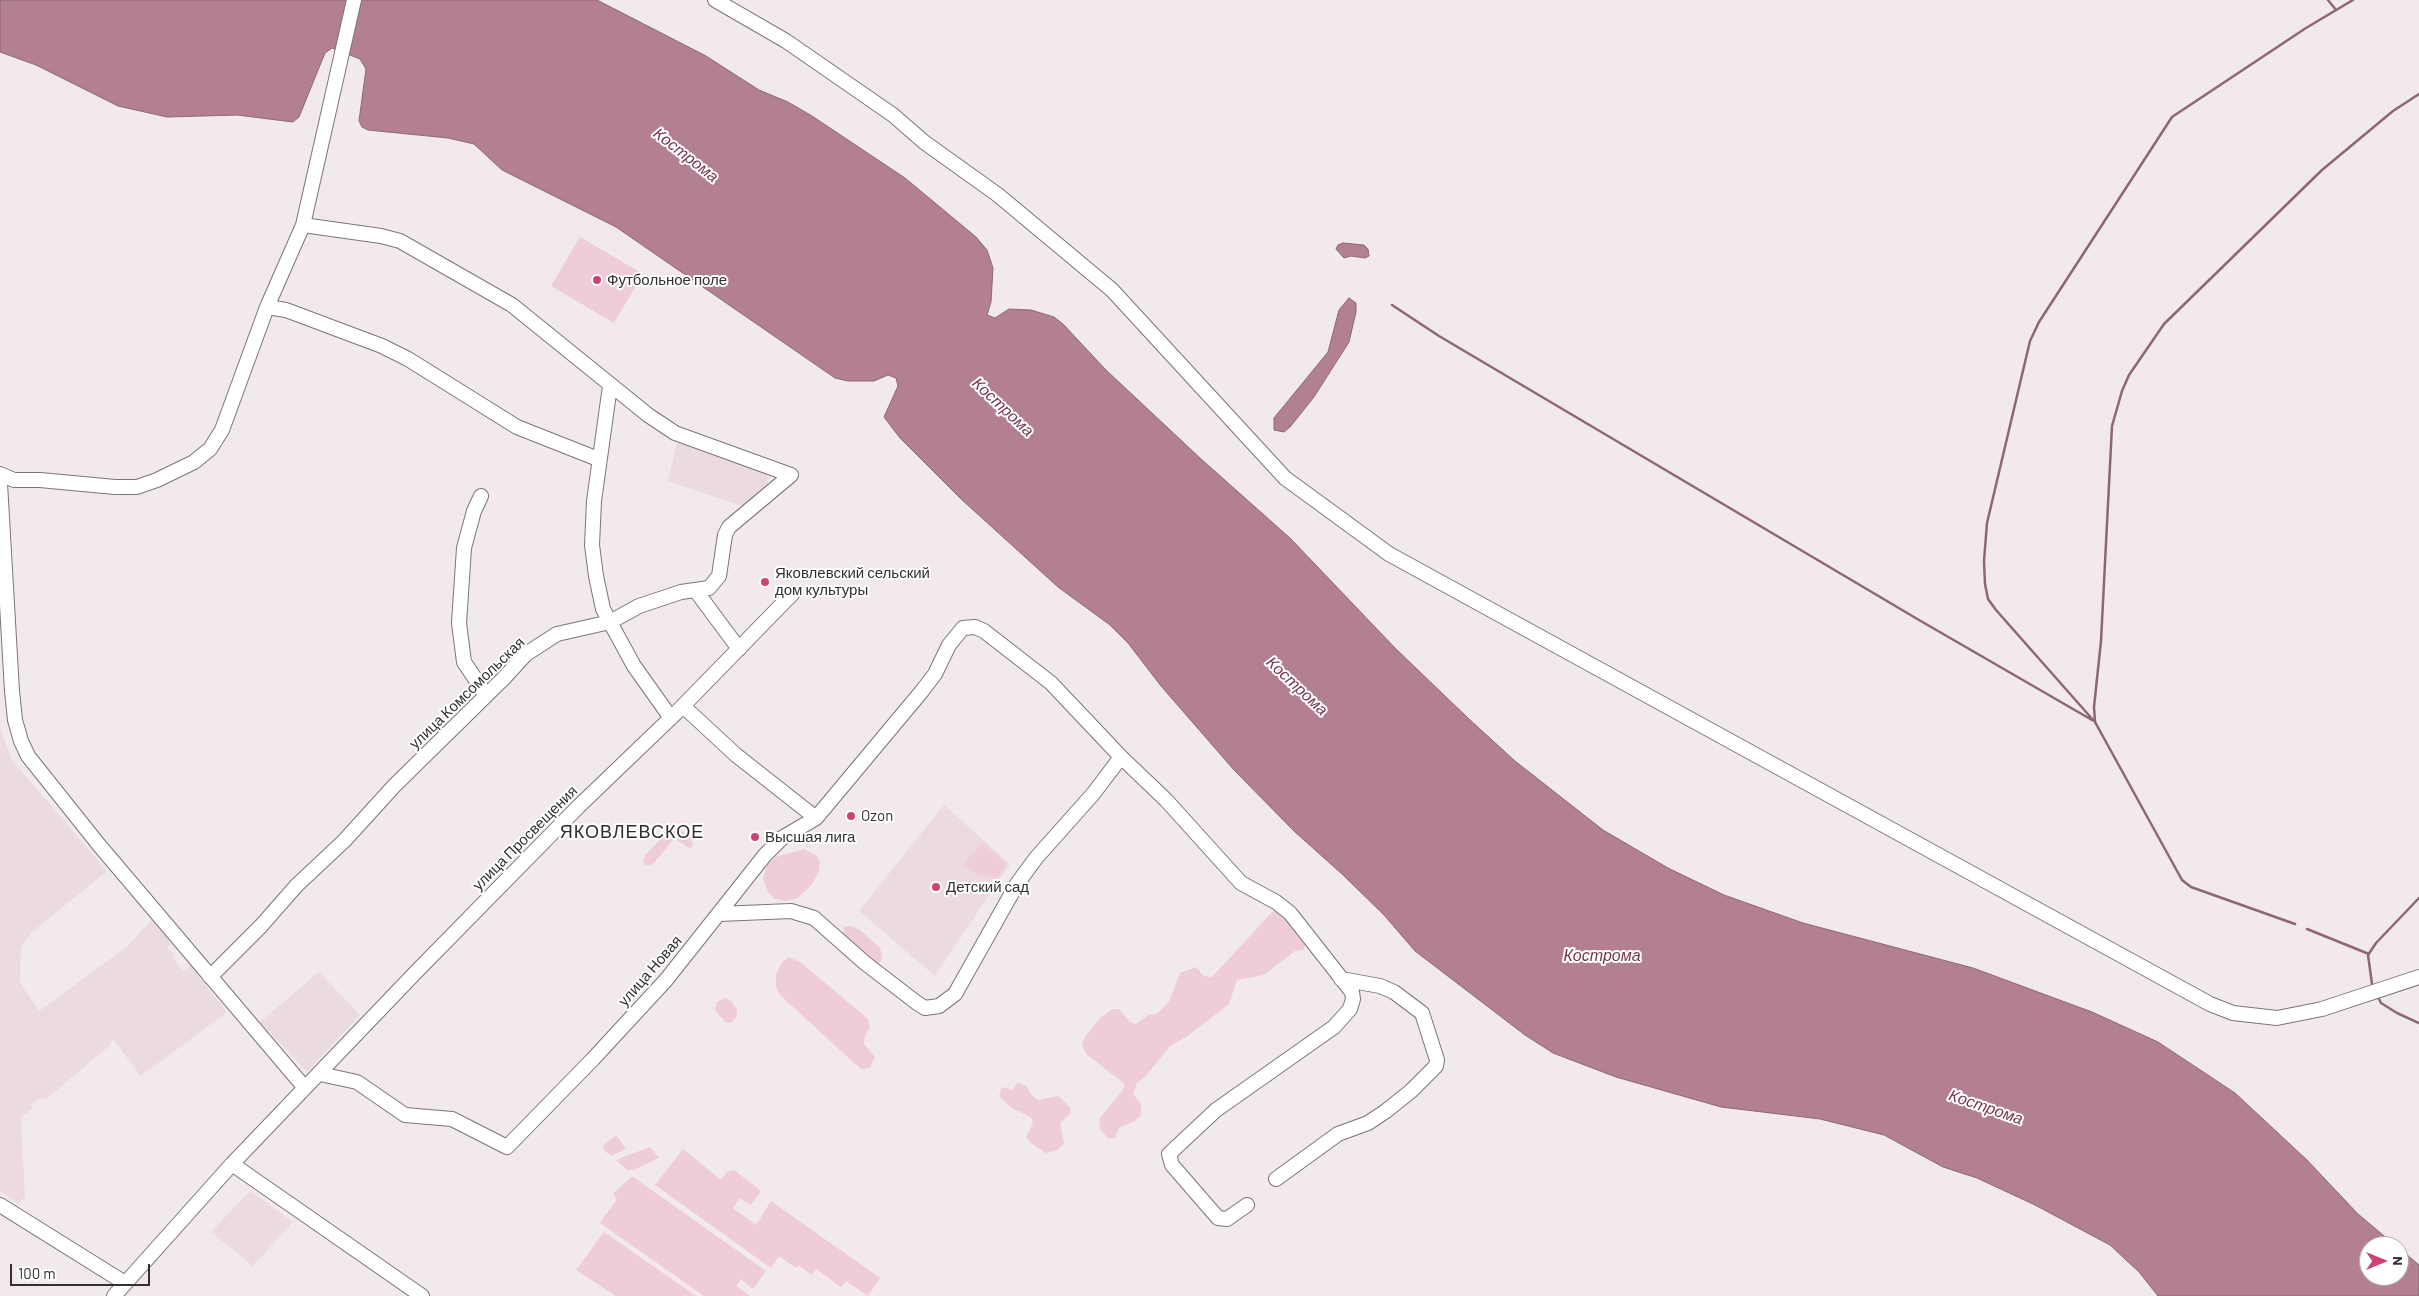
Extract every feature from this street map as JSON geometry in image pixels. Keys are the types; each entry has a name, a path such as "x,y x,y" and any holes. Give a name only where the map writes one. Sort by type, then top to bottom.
{"street":[{"path":"0,474 14,480 137,487 157,480 194,462 210,449 222,430 267,307 303,225 354,0"},
{"path":"715,0 786,41 894,115 924,142 998,195 1112,290 1285,478 1389,554 2210,1004 2233,1013 2277,1018 2322,1009 2419,977"},
{"path":"303,225 381,236 408,246 512,305 610,386 598,460 592,545 603,609 634,666 671,718"},
{"path":"267,307 286,310 382,346 408,359 517,427 598,460"},
{"name":"улица Комсомольская","path":"210,977 262,926 297,885 344,841 394,786 526,654 557,634 610,622 639,606 681,592 709,588 719,576 725,535 729,527 791,475 675,433 648,416 610,386"},
{"path":"0,483 12,691 21,741 28,756 48,784 305,1088"},
{"path":"481,496 474,511 464,548 458,609 464,662 486,695"},
{"path":"696,591 739,648"},
{"name":"улица Просвещения","path":"114,1296 232,1164 416,972 578,806 671,718 793,593"},
{"name":"улица Новая","path":"320,1074 357,1082 405,1115 452,1119 507,1147 593,1059 666,980 765,855 782,838 816,818 931,680 949,645 962,628 969,626 980,629 993,637 1051,683 1121,757 1166,800 1241,883 1276,902 1290,913 1352,992 1353,999 1350,1009 1334,1027 1216,1110 1169,1154 1172,1164 1218,1218 1227,1219 1247,1205"},
{"path":"683,706 736,755 816,818"},
{"path":"719,914 791,911 814,918 865,963 917,1003 925,1008 939,1006 954,994 1017,884 1036,858 1093,794 1121,757"},
{"path":"1276,1179 1334,1137 1368,1123 1386,1111 1411,1091 1436,1066 1437,1060 1422,1012 1394,992 1380,986 1342,979"},
{"path":"232,1164 422,1296"},
{"path":"0,1205 125,1283"}],"shaded area":[{"name":"Футбольное поле","path":"580,237 643,274 614,323 551,286"},
{"path":"678,438 766,473 769,479 764,493 745,507 668,481"},
{"path":"0,727 11,759 107,871 31,933 21,947 20,983 39,1011 128,946 154,917 170,938 168,940 171,944 167,947 174,955 172,957 183,971 193,964 201,974 198,976 227,1012 141,1076 113,1039 108,1047 46,1099 40,1098 32,1104 32,1109 21,1117 25,1197 18,1203 0,1191"},
{"name":"Детский сад","path":"944,805 1010,864 935,976 859,911"},
{"path":"672,827 677,827 692,839 693,847 689,848 677,840 673,840 654,863 645,865 643,861 646,854"},
{"path":"981,845 985,845 1005,863 1005,868 996,878 978,875 965,865 965,862"},
{"path":"804,849 817,856 820,862 819,871 812,884 798,898 786,901 775,899 768,892 763,879 767,865 776,857"},
{"path":"1273,911 1281,912 1303,939 1305,945 1303,950 1295,951 1264,975 1237,980 1229,1004 1189,1035 1170,1046 1146,1076 1137,1083 1133,1094 1141,1104 1141,1115 1135,1121 1119,1128 1115,1138 1108,1138 1100,1129 1099,1119 1123,1090 1125,1084 1086,1054 1082,1044 1085,1037 1100,1018 1113,1009 1119,1009 1130,1022 1136,1024 1148,1015 1156,1014 1169,1002 1180,973 1196,967 1204,976 1212,977"},
{"path":"850,926 859,929 880,948 882,956 879,963 873,960 843,933 844,927"},
{"path":"789,957 800,962 868,1019 870,1028 865,1036 864,1044 875,1057 870,1068 862,1069 854,1063 779,994 776,986 776,974 782,962"},
{"path":"319,972 360,1015 307,1072 260,1022"},
{"path":"725,998 730,1000 737,1009 737,1016 732,1022 726,1023 715,1010 717,1002"},
{"path":"1018,1082 1026,1086 1038,1100 1058,1096 1070,1107 1071,1113 1060,1123 1064,1143 1058,1150 1046,1153 1031,1143 1026,1137 1033,1123 1031,1117 1013,1109 999,1096 1002,1087 1013,1090"},
{"path":"616,1135 626,1149 611,1156 605,1151 603,1146"},
{"path":"650,1147 659,1158 634,1170 627,1170 616,1160"},
{"path":"683,1149 721,1180 727,1172 734,1170 761,1191 751,1205 740,1198 733,1208 756,1225 771,1201 880,1278 868,1296 846,1281 841,1287 816,1269 812,1275 798,1265 796,1268 779,1256 771,1268 655,1185"},
{"path":"632,1176 766,1271 753,1289 741,1279 736,1286 750,1296 704,1296 600,1223 617,1199 613,1194"},
{"path":"250,1191 293,1222 253,1266 211,1232"},
{"path":"604,1232 696,1296 616,1296 576,1270"}],"water":[{"name":"Кострома","path":"0,0 597,0 706,56 759,90 788,102 812,116 905,178 976,237 987,250 993,268 991,302 987,315 995,318 1009,309 1031,310 1054,317 1063,324 1106,370 1200,458 1291,539 1395,648 1469,719 1515,761 1603,830 1668,868 1724,895 1803,923 1973,968 2092,1012 2158,1042 2235,1093 2307,1160 2358,1214 2384,1236 2359,1236 2359,1286 2409,1286 2409,1256 2419,1265 2419,1296 2158,1296 2139,1272 2110,1245 2035,1205 1977,1178 1943,1167 1884,1135 1820,1119 1721,1107 1616,1077 1553,1053 1525,1035 1415,951 1384,915 1295,832 1234,770 1161,686 1128,643 1110,625 1058,587 960,498 900,438 884,417 898,386 896,378 888,375 874,381 848,381 835,378 616,227 502,170 474,144 448,138 368,130 362,127 359,121 366,69 360,59 332,48 325,53 299,117 293,122 237,115 167,117 118,106 36,65 0,52"},
{"path":"1343,243 1364,245 1368,249 1369,256 1365,258 1351,256 1344,258 1336,249 1338,245"},
{"path":"1349,298 1356,303 1356,312 1349,342 1314,397 1290,427 1284,432 1274,430 1274,418 1328,352 1339,310"}],"waterway":[{"path":"2328,0 2336,10"},
{"path":"2094,721 1996,610 1988,599 1985,584 1984,561 1987,523 2030,341 2039,322 2172,117 2306,28 2353,0"},
{"path":"2295,924 2191,887 2182,880 2095,722 2094,707 2101,641 2112,426 2122,391 2129,375 2164,324 2322,170 2393,111 2419,94"},
{"path":"1392,305 1439,336 2092,720"},
{"path":"2372,984 2368,955 2376,943 2419,898"},
{"path":"2307,929 2369,954"},
{"path":"2378,997 2381,1003 2419,1023"}],"place":[{"name":"Футбольное поле","path":"597,280"},
{"name":"Яковлевский сельский дом культуры","path":"765,582"},
{"name":"Ozon","path":"851,816"},
{"name":"Высшая лига","path":"755,837"},
{"name":"Детский сад","path":"936,887"}],"district":[{"name":"ЯКОВЛЕВСКОЕ","path":"632,832"}]}
